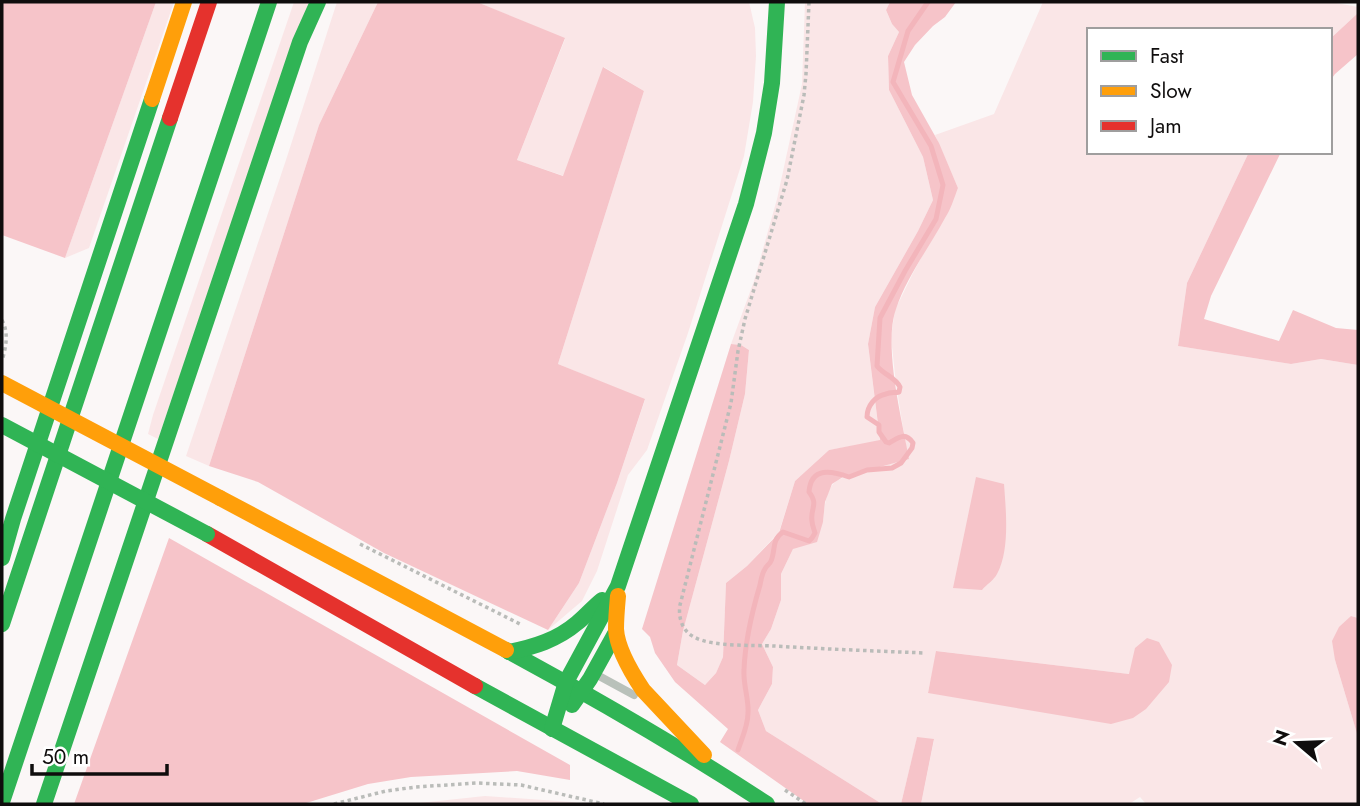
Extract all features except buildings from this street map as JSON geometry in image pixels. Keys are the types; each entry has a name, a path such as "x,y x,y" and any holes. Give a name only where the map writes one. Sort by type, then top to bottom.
{"highway":[{"path":"2,558 184,2"},
{"path":"2,624 209,2"},
{"path":"2,802 269,2"},
{"path":"44,804 296,55 318,2"},
{"path":"764,2 774,34"},
{"path":"552,729 569,663 618,586 746,204 764,133 772,83 777,2"},
{"path":"2,383 566,681 767,804"},
{"path":"2,425 207,534 552,729 691,804"},
{"path":"618,586 616,632 635,678 643,690 723,775"},
{"path":"509,652 542,644 571,628 618,586"},
{"path":"552,729 583,692 616,632"}],"lane":[{"path":"509,652 536,657"},
{"path":"569,663 594,673 663,711"}],"path":[{"path":"809,2 806,74 797,134 787,180 745,319 732,403 679,610 688,632 708,641 925,653"},
{"path":"2,320 6,336 2,361"},
{"path":"334,804 386,791 477,783 521,785 604,804"}],"shaded area":[{"path":"2,2 156,2 65,258 2,235"},
{"path":"156,2 174,2 89,248 65,258"},
{"path":"294,2 309,2 158,439 148,434 153,415"},
{"path":"337,2 378,2 319,125 209,466 186,456"},
{"path":"378,2 477,2 565,38 517,160 563,176 603,67 644,91 558,364 645,399 579,583 548,630 384,553 258,482 209,466 319,125"},
{"path":"477,2 749,2 755,28 753,102 744,156 688,333 647,450 628,475 597,571 582,601 548,630 579,583 645,400 558,364 644,91 604,67 564,176 517,160 565,39"},
{"path":"805,2 890,2 886,10 899,32 888,56 889,90 923,157 933,200 875,307 868,344 880,441 829,450 795,481 779,532 747,566 726,583 723,657 716,673 705,685 677,665 683,631 745,394 749,350 741,345 731,344 754,281 777,199 802,84"},
{"path":"890,2 956,2 945,17 915,45 904,62 912,95 939,143 958,188 947,215 906,285 893,324 895,383 909,459 843,477 832,484 825,502 817,542 793,549 781,574 781,600 771,629 762,644 773,667 772,684 758,710 766,731 882,804 808,804 720,742 728,729 675,682 655,653 650,637 642,629 731,344 741,345 749,350 745,394 683,631 677,665 705,685 716,673 723,657 726,583 779,533 795,481 829,450 880,440 868,344 875,307 933,200 923,157 889,90 888,56 899,32 886,10"},
{"path":"1043,2 1331,2 1358,7 1358,13 1332,37 1332,28 1087,28 1087,154 1248,154 1187,283 1178,346 1291,364 1321,359 1358,365 1358,618 1351,616 1335,660 1358,737 1358,804 1146,804 1140,797 1129,804 921,804 934,740 917,738 901,804 882,804 766,731 758,710 772,684 773,667 762,644 771,629 781,600 781,574 793,549 823,522 830,488 838,480 908,459 891,337 895,310 958,188 935,135 994,114","holes":["937,651 1129,674 928,692"]},
{"path":"1358,13 1358,54 1332,78 1332,37"},
{"path":"1248,154 1280,154 1211,296 1204,319 1279,341 1293,310 1336,328 1358,330 1358,365 1321,359 1291,364 1178,346 1187,283"},
{"path":"976,477 1004,484 1004,554 997,574 982,590 953,588"},
{"path":"169,538 570,765 570,780 517,771 411,777 368,784 303,804 74,804"},
{"path":"1351,616 1358,618 1358,737 1332,641 1339,627"},
{"path":"1147,638 1159,642 1172,665 1169,682 1146,709 1133,718 1111,724 928,693 936,651 1129,674 1135,648"},
{"path":"917,737 934,739 921,804 901,804"},
{"path":"485,796 572,802 582,804 410,804"}],"waterway":[{"path":"738,750 748,718 744,676 747,638 762,575 771,561 777,538 783,532 809,541 812,538 815,533 812,524 814,503 809,492 818,474 829,472 849,477 867,470 892,468 901,463 912,448 913,443 904,436 886,442 879,432 879,425 867,417 868,409 875,399 888,393 899,392 898,384 877,366 880,318 936,219 943,185 931,146 893,82 908,31 928,2"}],"traffic: fast":[{"path":"2,802 269,2"},
{"path":"44,804 300,42 318,2"},
{"path":"552,729 566,682 618,586 746,204 764,133 772,83 777,2"},
{"path":"2,558 152,99"},
{"path":"2,624 170,118"},
{"path":"2,425 207,534"},
{"path":"509,652 536,645 561,634 602,600"},
{"path":"572,705 616,632"},
{"path":"506,650 638,724 767,804"},
{"path":"475,686 691,804"}],"traffic: slow":[{"path":"152,99 184,2"},
{"path":"2,383 220,498"},
{"path":"220,498 506,650"},
{"path":"618,596 617,636 630,669 643,690 704,755"}],"traffic: jam":[{"path":"170,118 209,2"},
{"path":"207,534 475,686"}]}
